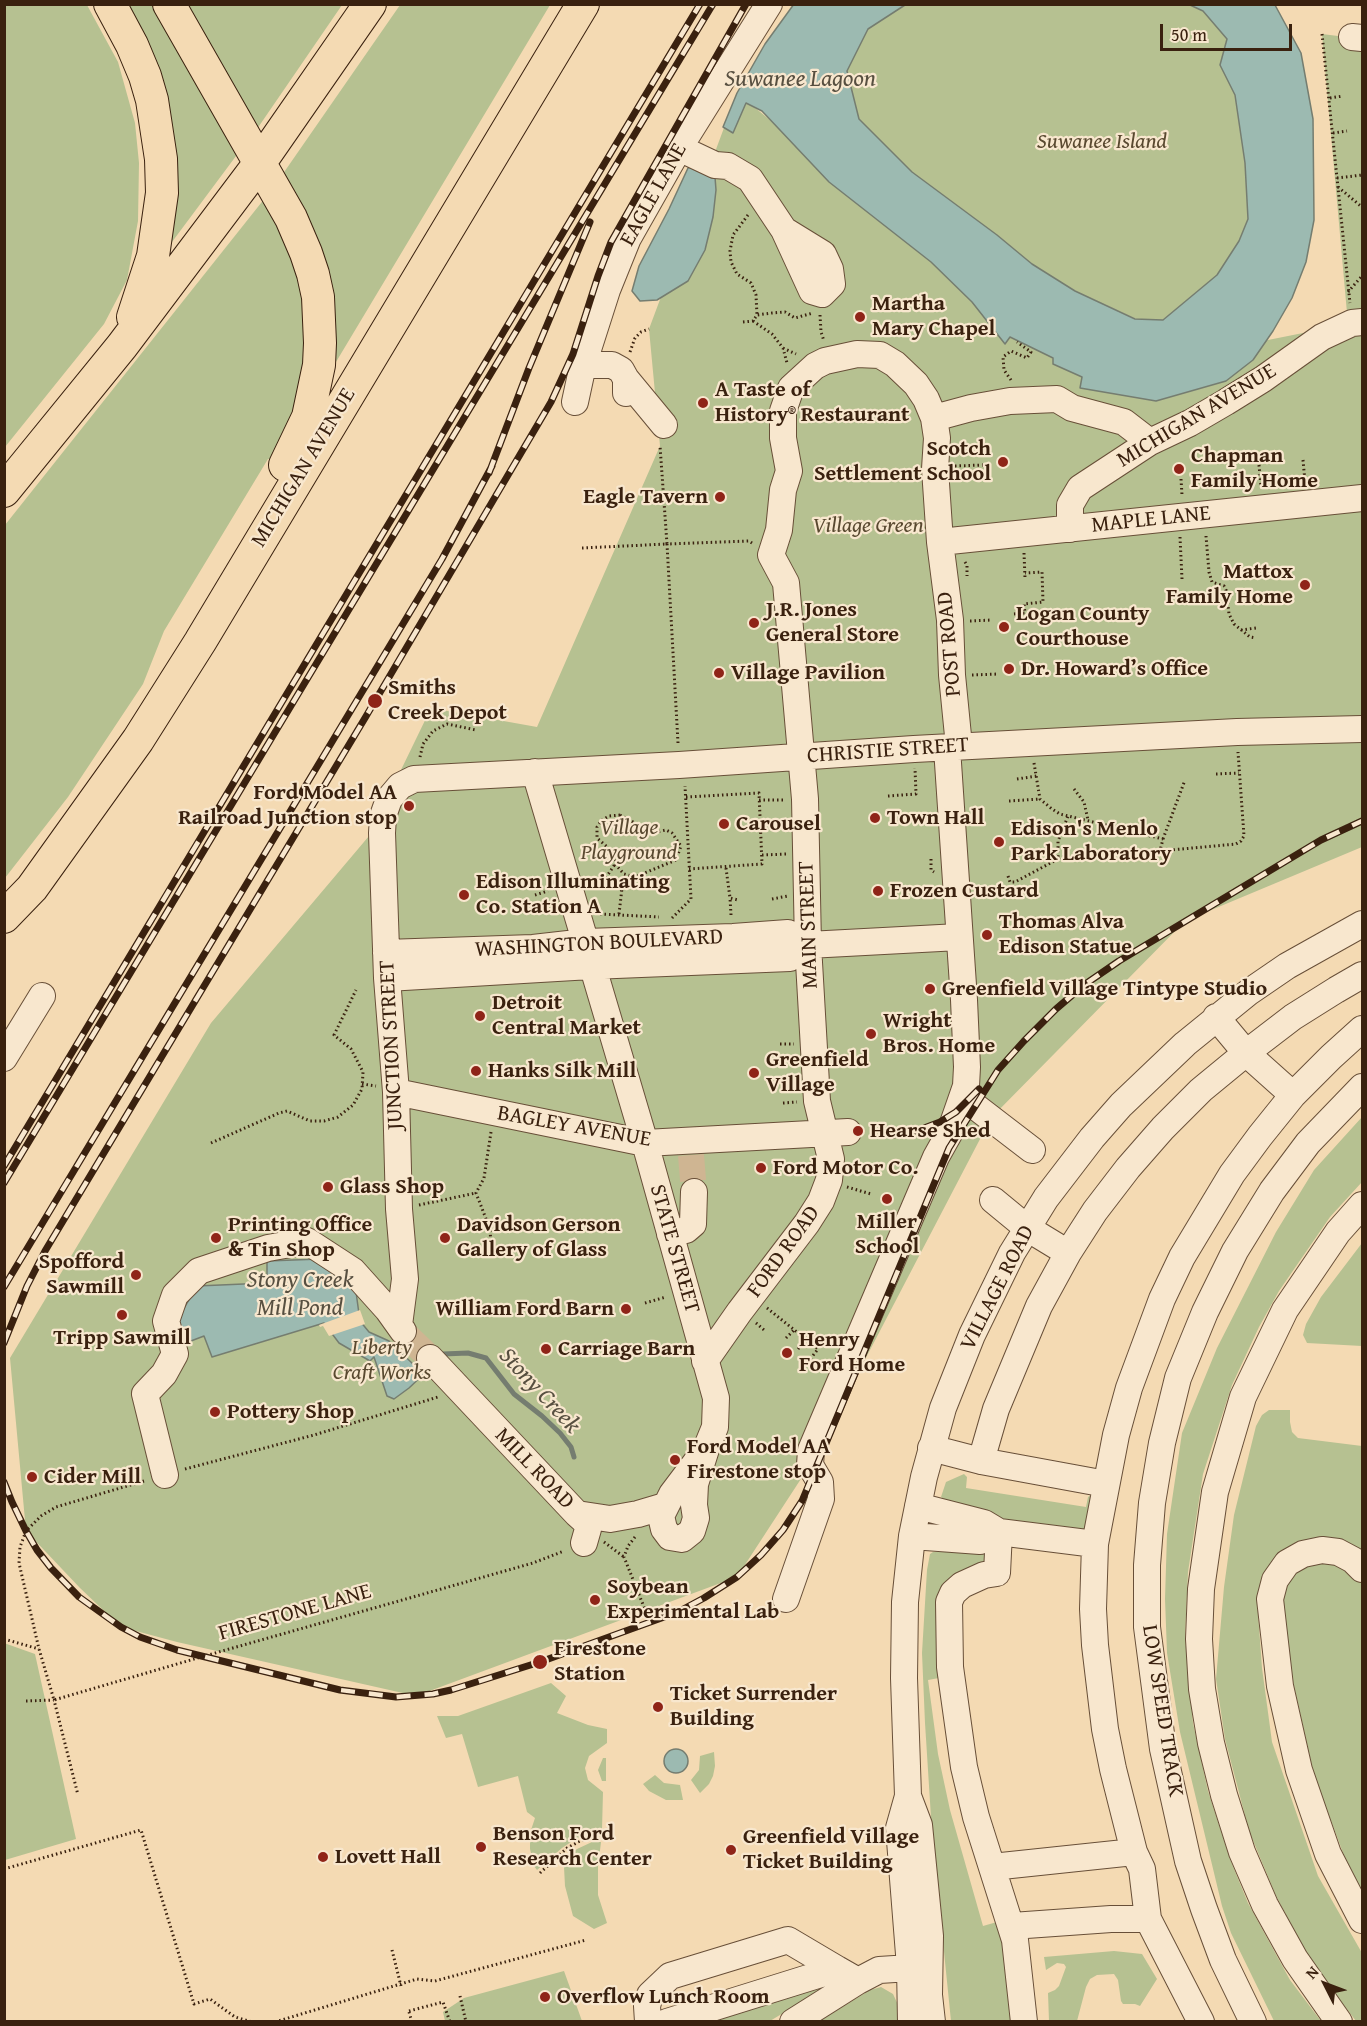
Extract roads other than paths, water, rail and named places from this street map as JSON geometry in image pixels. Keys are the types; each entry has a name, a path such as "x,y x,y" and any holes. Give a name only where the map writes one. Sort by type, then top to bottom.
{"main road":[{"path":"111,4 145,76 159,134 161,159 162,193 153,256 122,346"},
{"path":"169,4 291,218 306,253 318,297 319,365 308,417 200,642"},
{"path":"4,491 122,346 259,164 370,4"},
{"name":"MICHIGAN AVENUE","path":"4,917 32,888 138,740 200,642 583,4"}],"street":[{"name":"EAGLE LANE","path":"575,402 583,365 616,264 628,238 679,148 769,4"},
{"path":"679,148 715,165 728,166 750,179 784,230"},
{"name":"MICHIGAN AVENUE","path":"1070,529 1070,505 1080,488 1150,442 1190,423 1226,402 1322,337 1357,322"},
{"name":"MAIN STREET","path":"837,1132 817,1101 808,945 802,757 786,583 771,555 779,530 783,490 789,471 783,438 783,411 791,388 815,366 825,361 857,354 880,356 896,364 916,384 926,399 934,418"},
{"path":"583,365 612,365 662,436"},
{"path":"940,542 935,469 937,438 934,418 1000,402 1057,399 1072,408 1124,422 1150,442"},
{"name":"MAPLE LANE","path":"940,542 1362,498"},
{"name":"POST ROAD","path":"786,1599 822,1498 820,1482 810,1465 812,1450 936,1157 950,1132 966,1086 968,1067 955,847 950,620 940,542"},
{"name":"CHRISTIE STREET","path":"414,779 535,772 682,776 802,757 914,749 1237,732 1362,729"},
{"name":"STATE STREET","path":"535,772 645,1143 716,1398 715,1427 695,1484 696,1518 692,1531 682,1539 670,1537 664,1528 661,1516 665,1506 706,1449"},
{"name":"JUNCTION STREET","path":"165,1475 145,1394 164,1374 175,1354 166,1321 175,1296 199,1271 268,1248 307,1241 353,1271 403,1330 405,1279 399,1209 396,1092 387,966 382,833 383,816 389,799 400,786 414,779"},
{"name":"VILLAGE ROAD","path":"911,2022 919,1967 899,1828 908,1796 903,1641 905,1602 912,1536 931,1448 943,1408 972,1335 991,1293 1027,1227 1066,1170 1121,1105 1160,1066 1216,1017 1287,966 1362,924"},
{"name":"WASHINGTON BOULEVARD","path":"387,966 589,954 790,958 808,945 959,937"},
{"path":"981,1461 996,1409 1039,1306 1068,1253 1095,1211 1163,1128 1201,1090 1293,1017 1362,975"},
{"path":"4,1035 38,1003 4,1058"},
{"path":"1216,1017 1246,1053 1293,1095"},
{"path":"1201,2022 1148,1919 1142,1869 1134,1852 1113,1769 1099,1690 1093,1609 1095,1544 1116,1435 1129,1388 1162,1299 1182,1257 1232,1174 1293,1095 1362,1029"},
{"name":"LOW SPEED TRACK","path":"1253,2022 1223,1960 1188,1861 1163,1749 1148,1627 1147,1565 1152,1503 1162,1443 1179,1378 1204,1312 1235,1251 1272,1191 1308,1143 1362,1087"},
{"name":"BAGLEY AVENUE","path":"396,1092 645,1143 691,1148 837,1132"},
{"path":"963,1097 1032,1150"},
{"name":"FORD ROAD","path":"705,1361 821,1201 828,1180 837,1132"},
{"path":"669,1234 686,1230 693,1224 694,1192"},
{"path":"993,1200 1027,1227 1068,1253"},
{"path":"1339,2022 1295,1959 1265,1905 1242,1852 1211,1743 1202,1689 1199,1639 1201,1589 1215,1492 1243,1397 1285,1310 1338,1232 1362,1205"},
{"name":"MILL ROAD","path":"433,1361 577,1514 610,1519 665,1506"},
{"path":"931,1448 981,1461 1106,1484"},
{"path":"918,1506 984,1523 999,1532 1095,1544"},
{"path":"577,1514 586,1522 588,1528 584,1543"},
{"path":"912,1536 980,1541 999,1532"},
{"path":"999,1532 997,1573 984,1575 962,1585 953,1593 949,1602 948,1628 956,1718 964,1767 992,1867 1012,1926 1021,1976 1024,2022"},
{"path":"1362,1569 1353,1560 1338,1552 1322,1550 1304,1554 1287,1563 1275,1580 1270,1599 1280,1686 1299,1770 1328,1854 1362,1920"},
{"path":"992,1867 1134,1852"},
{"path":"1012,1926 1111,1918 1148,1919"},
{"path":"648,2022 647,2006 650,1995 670,1976 788,1940 848,1975"},
{"path":"667,2022 848,1975 919,1967 932,2022"},
{"path":"793,2022 848,1975"}],"water":[{"name":"Suwanee Lagoon","path":"794,4 905,5 868,29 847,71 859,119 912,172 1032,264 1075,291 1135,319 1163,320 1217,275 1239,241 1248,219 1245,163 1235,95 1220,65 1227,39 1203,11 1190,5 1275,5 1301,53 1313,119 1314,220 1306,262 1292,298 1253,360 1226,381 1156,401 1080,388 1082,377 1053,364 1053,358 1010,337 1005,344 972,302 931,262 829,182 762,111 746,103 733,133 723,127 737,93 765,44"},
{"path":"696,165 715,177 713,217 705,250 688,281 657,300 640,301 632,291 639,266 688,168"},
{"name":"Stony Creek Mill Pond","path":"320,1259 356,1292 360,1321 369,1332 389,1341 414,1365 418,1362 427,1371 394,1399 387,1396 374,1357 370,1361 339,1343 324,1323 212,1357 204,1336 183,1344 177,1320 197,1286 267,1283 267,1261"},
{"path":"676,1749 681,1750 687,1756 687,1766 681,1772 676,1773 671,1772 665,1766 664,1761 665,1756 671,1750"}],"waterway":[{"name":"Stony Creek","path":"440,1356 468,1353 486,1358 514,1394 560,1433 571,1447 574,1457"}],"tunnel":[{"path":"691,1155 694,1192"},
{"path":"407,1336 430,1358"}],"railway":[{"path":"4,1166 700,4"},
{"path":"4,1183 713,4"},
{"path":"4,1343 27,1286 45,1251 365,718 551,402 573,354 611,242 746,4"},
{"path":"489,473 529,368 590,222"},
{"path":"4,1287 442,559 492,466"},
{"path":"4,1482 26,1531 51,1568 79,1597 121,1627 140,1637 177,1650 340,1690 396,1697 451,1690 540,1662 678,1612 737,1577 783,1530 802,1501 949,1148 998,1070 1056,1009 1084,985 1119,961 1321,840 1362,821"},
{"path":"893,1135 919,1130 940,1122 956,1112 979,1089"}],"place":[{"name":"Martha Mary Chapel","path":"860,317"},
{"name":"A Taste of History® Restaurant","path":"703,403"},
{"name":"Scotch Settlement School","path":"1003,462"},
{"name":"Chapman Family Home","path":"1179,469"},
{"name":"Eagle Tavern","path":"720,497"},
{"name":"Mattox Family Home","path":"1305,585"},
{"name":"J.R. Jones General Store","path":"754,623"},
{"name":"Logan County Courthouse","path":"1004,627"},
{"name":"Dr. Howard’s Office","path":"1009,669"},
{"name":"Village Pavilion","path":"719,673"},
{"name":"Smiths Creek Depot","path":"375,701"},
{"name":"Ford Model AA Railroad Junction stop","path":"409,806"},
{"name":"Town Hall","path":"875,818"},
{"name":"Carousel","path":"724,824"},
{"name":"Edison's Menlo Park Laboratory","path":"999,842"},
{"name":"Frozen Custard","path":"878,891"},
{"name":"Edison Illuminating Co. Station A","path":"464,895"},
{"name":"Thomas Alva Edison Statue","path":"987,935"},
{"name":"Greenfield Village Tintype Studio","path":"930,989"},
{"name":"Detroit Central Market","path":"480,1016"},
{"name":"Wright Bros. Home","path":"871,1034"},
{"name":"Hanks Silk Mill","path":"476,1071"},
{"name":"Greenfield Village","path":"754,1073"},
{"name":"Hearse Shed","path":"858,1131"},
{"name":"Ford Motor Co.","path":"761,1168"},
{"name":"Glass Shop","path":"328,1187"},
{"name":"Miller School","path":"887,1199"},
{"name":"Printing Office & Tin Shop","path":"216,1238"},
{"name":"Davidson Gerson Gallery of Glass","path":"445,1238"},
{"name":"Spofford Sawmill","path":"136,1275"},
{"name":"William Ford Barn","path":"626,1309"},
{"name":"Tripp Sawmill","path":"122,1315"},
{"name":"Carriage Barn","path":"546,1349"},
{"name":"Henry Ford Home","path":"787,1353"},
{"name":"Pottery Shop","path":"215,1412"},
{"name":"Ford Model AA Firestone stop","path":"675,1460"},
{"name":"Cider Mill","path":"32,1477"},
{"name":"Soybean Experimental Lab","path":"595,1600"},
{"name":"Firestone Station","path":"540,1662"},
{"name":"Ticket Surrender Building","path":"658,1707"},
{"name":"Benson Ford Research Center","path":"481,1847"},
{"name":"Greenfield Village Ticket Building","path":"731,1850"},
{"name":"Lovett Hall","path":"323,1857"},
{"name":"Overflow Lunch Room","path":"545,1997"}],"park label":[{"name":"Suwanee Island","path":"1102,142"},
{"name":"Village Green","path":"868,526"},
{"name":"Village Playground","path":"629,840"},
{"name":"Liberty Craft Works","path":"382,1360"}]}
